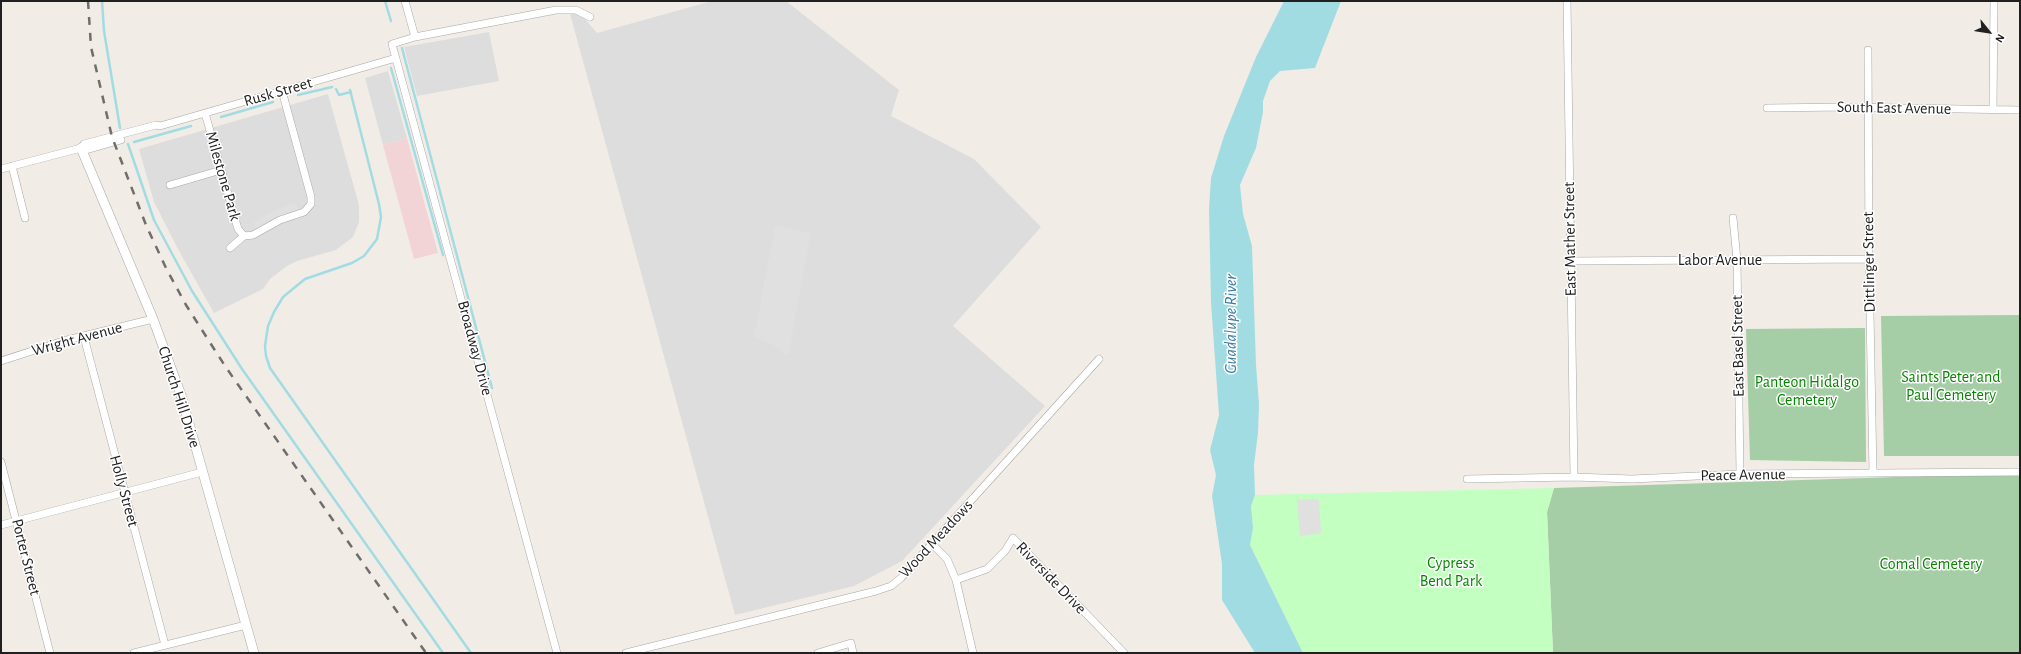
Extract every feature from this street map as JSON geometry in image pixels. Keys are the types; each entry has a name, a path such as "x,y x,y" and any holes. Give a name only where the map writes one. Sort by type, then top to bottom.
{"street":[{"path":"405,1 415,37 556,10 576,10 590,17"},
{"name":"East Mather Street","path":"1567,1 1574,477"},
{"path":"1993,110 1994,1"},
{"name":"Broadway Drive","path":"415,37 392,44 557,653"},
{"name":"Dittlinger Street","path":"1868,50 1869,259 1873,473"},
{"name":"Rusk Street","path":"1,169 81,148 84,144 156,125 160,126 396,58"},
{"path":"230,248 244,236 253,235 280,220 304,212 310,206 311,197 282,91"},
{"name":"South East Avenue","path":"1767,108 1868,107 2020,110"},
{"name":"Milestone Park","path":"205,113 238,229 244,236"},
{"name":"Church Hill Drive","path":"81,148 153,320 181,395 254,653"},
{"path":"12,166 25,218"},
{"path":"170,185 221,170"},
{"name":"East Basel Street","path":"1733,218 1736,260 1740,474"},
{"name":"Labor Avenue","path":"1571,261 1869,259"},
{"name":"Wright Avenue","path":"1,361 63,341 153,320"},
{"name":"Holly Street","path":"84,337 165,645"},
{"name":"Wood Meadows","path":"626,653 883,589 902,578 1037,425 1099,359"},
{"name":"Porter Street","path":"1,462 50,653"},
{"path":"1,525 202,472"},
{"name":"Peace Avenue","path":"1467,479 1574,477 1632,479 1740,474 2020,472"},
{"name":"Riverside Drive","path":"956,580 987,569 1005,551 1013,538 1124,653"},
{"path":"932,544 947,560 956,580 973,653"},
{"path":"134,653 246,625"},
{"path":"818,653 851,644 854,653"}],"shaded area":[{"path":"712,1 786,1 899,90 891,116 974,159 1041,227 953,326 1045,406 902,561 854,586 735,615 570,14 576,14 585,19 597,33"},
{"path":"489,32 499,81 417,96 404,47"},
{"path":"388,71 407,138 383,145 365,78"},
{"path":"328,94 359,205 359,222 353,237 336,250 297,261 287,266 270,279 263,289 214,313 179,251 154,202 139,149"},
{"path":"407,138 438,253 414,259 383,145"},
{"path":"295,204 298,210 276,218 256,229 253,223 273,211"},
{"path":"775,226 811,233 788,356 772,344 754,337"},
{"path":"1297,500 1319,500 1321,533 1300,536"}],"green space":[{"name":"Saints Peter and Paul Cemetery","path":"2020,315 2020,456 1884,456 1881,316"},
{"name":"Panteon Hidalgo Cemetery","path":"1865,328 1866,462 1750,460 1746,329"},
{"name":"Comal Cemetery","path":"2020,473 2020,653 1553,653 1547,512 1554,488"},
{"name":"Cypress Bend Park","path":"1554,488 1547,512 1553,653 1303,653 1250,545 1253,528 1251,504 1255,495"}],"water":[{"name":"Guadalupe River","path":"1284,1 1341,1 1315,68 1280,71 1270,81 1263,101 1263,112 1256,148 1240,185 1243,214 1252,246 1256,365 1259,404 1258,433 1254,465 1255,495 1251,506 1253,528 1250,545 1303,653 1255,653 1222,600 1222,564 1212,496 1216,475 1210,450 1219,415 1211,303 1209,209 1211,178 1224,136 1256,57"}],"waterway":[{"path":"102,1 104,31 120,128"},
{"path":"385,1 391,21"},
{"path":"402,48 492,388"},
{"path":"391,68 443,255"},
{"path":"298,95 332,87"},
{"path":"336,89 339,95 351,92"},
{"path":"350,90 379,204 381,217 377,239 364,256 352,263 305,279 283,297 268,326 265,346 266,356 270,368 471,653"},
{"path":"221,117 273,102"},
{"path":"134,142 191,126"},
{"path":"128,144 154,220 192,291 242,369 443,653"}],"railway":[{"path":"88,1 91,47 112,137 146,225 166,268 186,305 225,366 426,653"}]}
